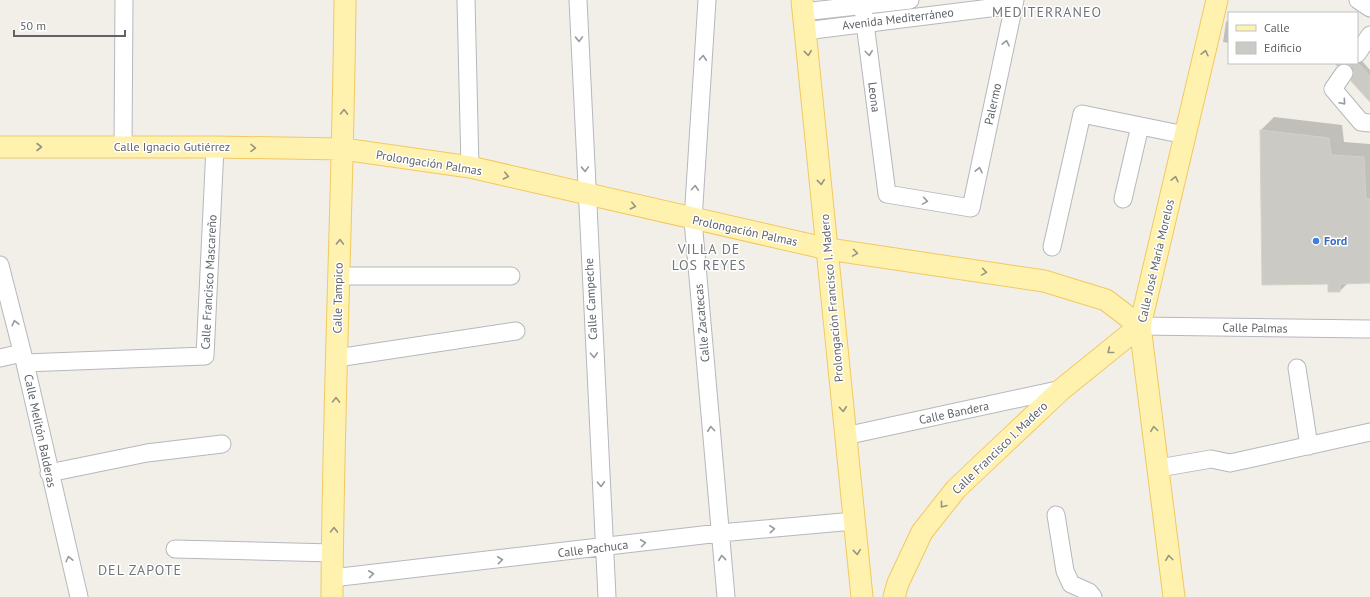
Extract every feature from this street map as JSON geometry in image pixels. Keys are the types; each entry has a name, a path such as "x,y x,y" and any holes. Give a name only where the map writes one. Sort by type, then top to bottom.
{"main road":[{"name":"Calle Tampico","path":"332,588 338,276 343,150 345,0"},
{"name":"Calle José María Morelos","path":"1174,597 1140,326 1217,0"},
{"name":"Prolongación Francisco I. Madero","path":"804,14 862,597"},
{"name":"Calle Ignacio Gutiérrez","path":"0,147 215,147 343,150"},
{"name":"Prolongación Palmas","path":"343,150 470,168 693,220 828,249 1044,281 1106,300 1140,326"},
{"name":"Calle Francisco I. Madero","path":"894,597 898,583 922,532 956,489 1062,390 1140,326"}],"street":[{"path":"123,147 124,0"},
{"path":"466,0 470,168"},
{"name":"Calle Campeche","path":"578,0 586,195 607,597"},
{"name":"Calle Zacatecas","path":"707,0 693,220 726,597"},
{"name":"Avenida Mediterráneo","path":"804,14 862,3 910,0"},
{"path":"1358,0 1370,8"},
{"name":"Leona","path":"862,3 887,194"},
{"name":"Avenida Mediterráneo","path":"804,14 865,23 1015,3"},
{"name":"Palermo","path":"887,194 971,208 1015,3"},
{"path":"1358,53 1370,35"},
{"path":"1344,73 1332,89 1361,122 1370,123"},
{"path":"1052,246 1082,114 1185,135"},
{"path":"1123,199 1140,126"},
{"name":"Calle Francisco Mascareño","path":"0,358 205,356 215,147"},
{"name":"Calle Melitón Balderas","path":"0,265 24,358 78,597"},
{"path":"338,276 511,276"},
{"name":"Calle Palmas","path":"1140,326 1370,329"},
{"path":"337,358 516,331"},
{"path":"1297,368 1310,446"},
{"name":"Calle Bandera","path":"845,436 1062,390"},
{"path":"1159,468 1211,459 1230,463 1370,432"},
{"path":"49,473 147,453 222,444"},
{"path":"1056,515 1065,571 1071,584 1089,592 1093,597"},
{"name":"Calle Pachuca","path":"332,588 604,548 720,534 854,522"},
{"path":"175,549 333,553"}],"building":[{"path":"1347,64 1359,64 1370,76 1370,102 1351,81 1354,73 1350,65"},
{"name":"Ford","path":"1260,130 1329,138 1331,155 1364,157 1366,199 1370,199 1370,283 1340,284 1340,292 1328,292 1328,284 1262,285"}],"place":[{"name":"Ford","path":"1316,241"}],"district":[{"name":"MEDITERRANEO","path":"1047,12"},
{"name":"VILLA DE LOS REYES","path":"709,258"},
{"name":"DEL ZAPOTE","path":"140,570"}]}
